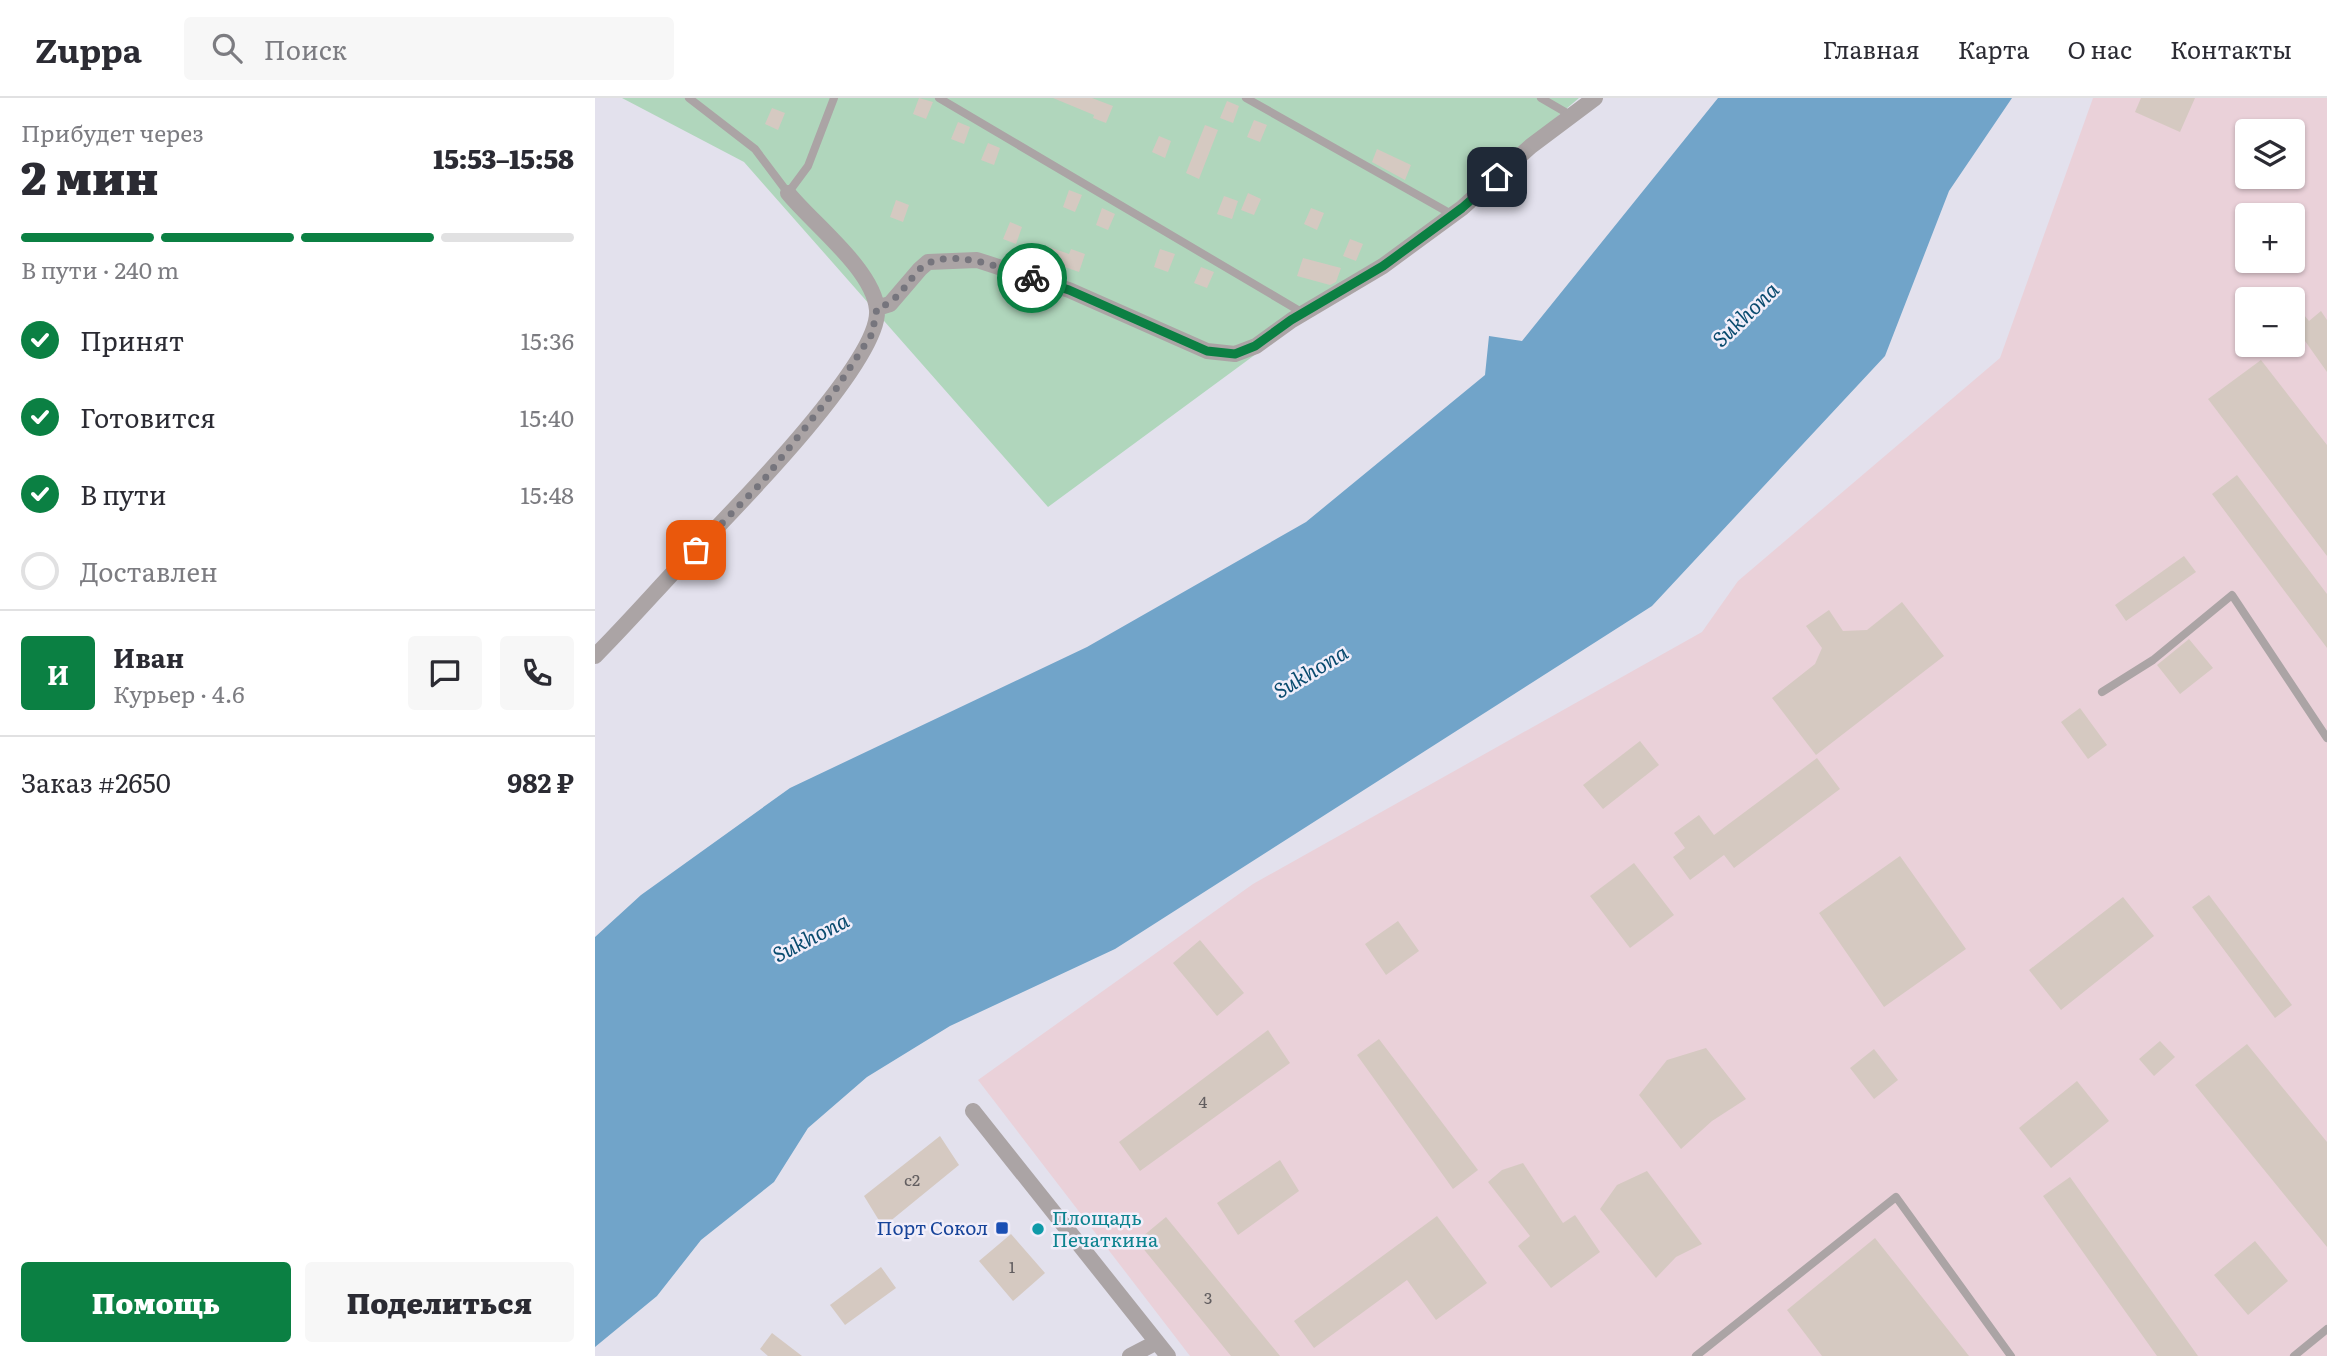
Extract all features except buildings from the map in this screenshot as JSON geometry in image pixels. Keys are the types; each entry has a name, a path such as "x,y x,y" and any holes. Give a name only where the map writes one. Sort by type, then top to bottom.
{"street":[{"path":"877,308 890,304 928,262 977,260 1069,290 1207,351 1235,354 1255,346 1303,313 1383,266 1453,215 1531,146 1595,98"},
{"path":"595,656 770,471 836,389 862,352 875,324 877,308 857,268 788,193"},
{"path":"973,1111 1168,1356"},
{"path":"1130,1356 1157,1342"}],"lane":[{"path":"689,98 755,149 788,193 808,166 834,98"},
{"path":"939,98 1303,313"},
{"path":"1246,98 1453,215"},
{"path":"1541,98 1572,116"},
{"path":"2102,692 2153,660 2232,596 2327,738"},
{"path":"1696,1356 1896,1197 2011,1356"},
{"path":"2294,1356 2327,1329"}],"shaded area":[{"path":"2093,98 2327,98 2327,1356 1190,1356 978,1080 1253,884 1702,632 1738,581 2000,358"}],"green space":[{"path":"622,98 1579,98 1418,235 1048,507 744,162"}],"water":[{"name":"Sukhona","path":"1718,98 2012,98 1949,191 1885,356 1652,606 1115,949 950,1026 867,1077 808,1128 774,1182 701,1240 657,1296 595,1347 595,937 641,895 790,788 1087,647 1306,522 1485,375 1489,336 1522,341"}],"way so far":[{"path":"696,550 762,482 836,389 872,334 877,308 890,304 928,262 977,260 1032,278"}],"place":[{"name":"Порт Сокол","path":"1002,1228"},
{"name":"Площадь Печаткина","path":"1038,1229"}],"route":[{"path":"1032,278 1069,290 1207,351 1235,354 1255,346 1291,320 1383,266 1462,208 1497,177"}]}
